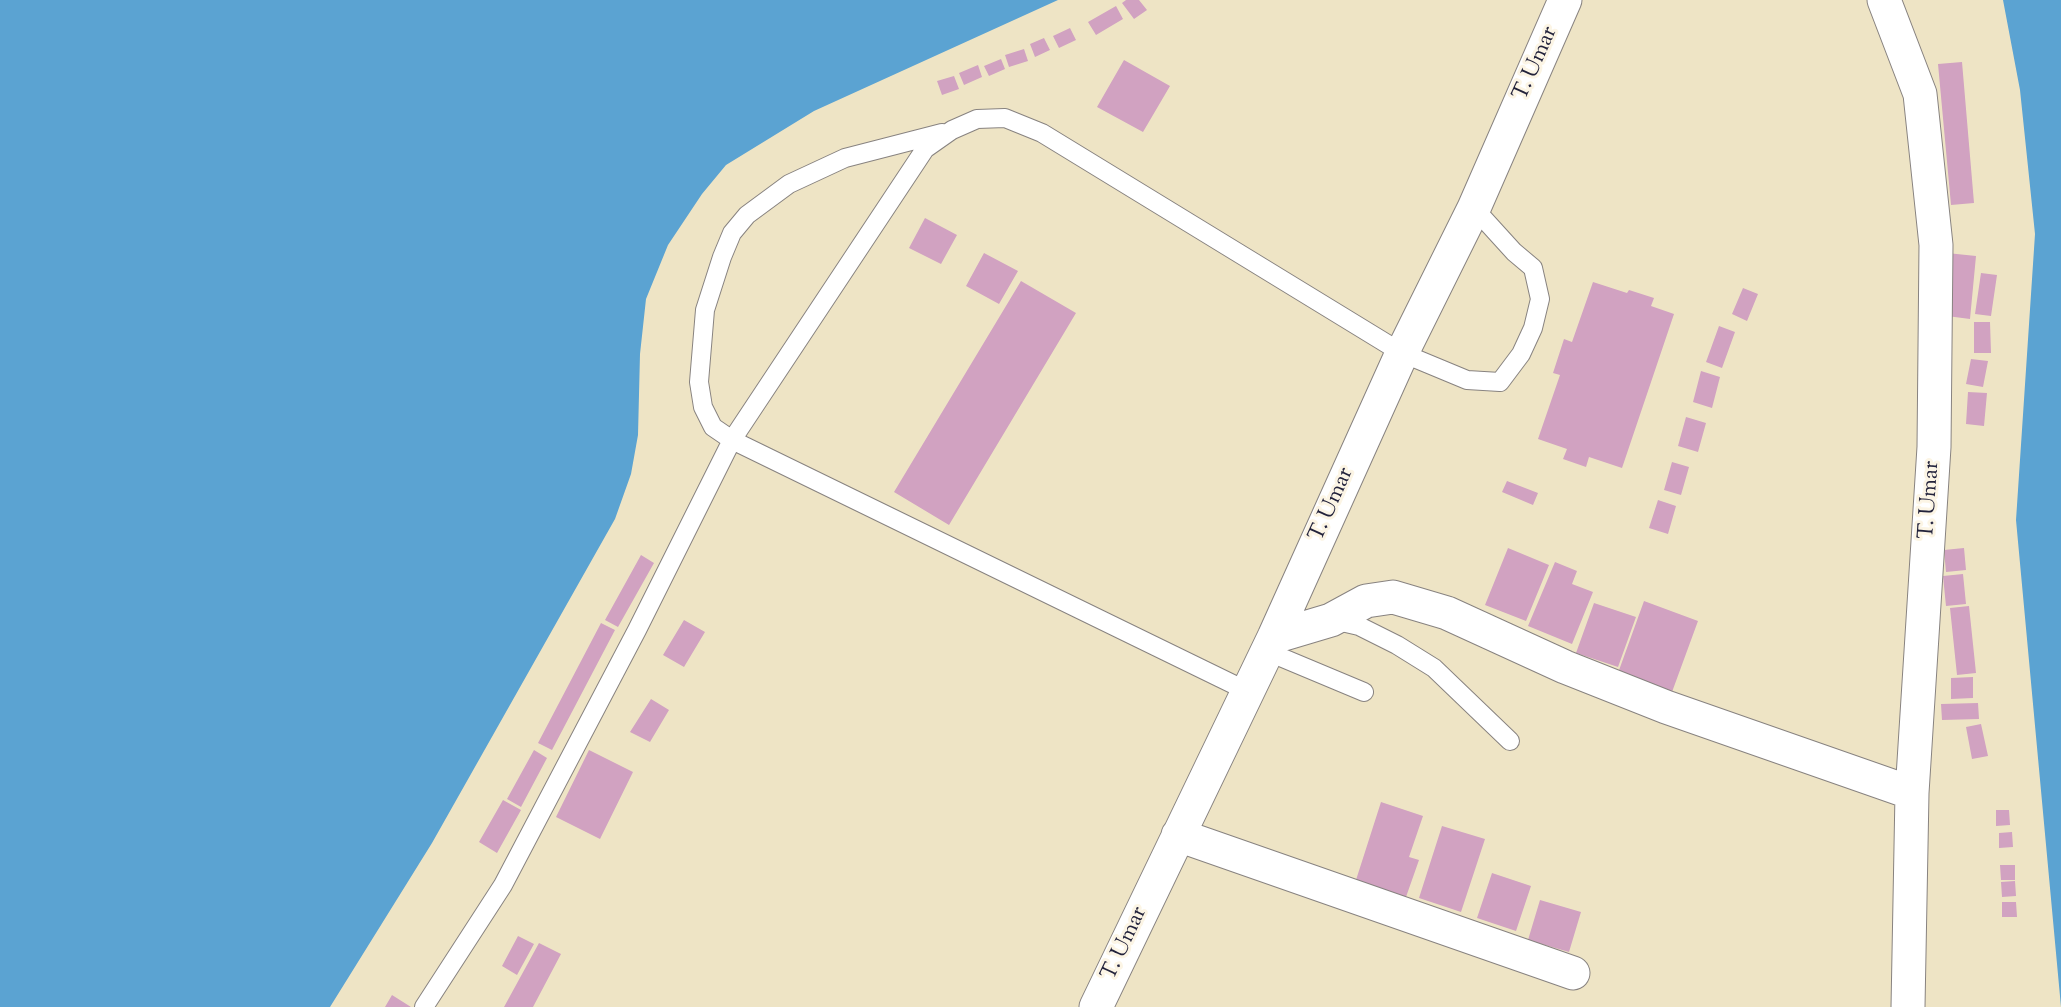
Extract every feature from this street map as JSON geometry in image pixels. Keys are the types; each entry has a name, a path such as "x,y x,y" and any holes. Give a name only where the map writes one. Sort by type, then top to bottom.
{"street":[{"name":"T. Umar","path":"1096,1007 1270,644 1402,353 1474,208 1565,0"},
{"name":"T. Umar","path":"1884,0 1920,94 1936,245 1934,447 1912,794 1908,1007"},
{"path":"1270,644 1331,620 1366,601 1393,597 1447,613 1565,668 1666,707 1912,794"},
{"path":"1178,835 1573,973"}],"lane":[{"path":"1247,691 732,440 713,427 703,406 699,382 705,310 732,233 747,215 789,184 845,158 952,130 977,119 1005,118 1042,133 1402,353 1467,380 1500,382 1521,354 1533,327 1540,299 1533,268 1514,252 1474,208"},
{"path":"423,1007 504,885 637,630 732,440 925,149 952,130"},
{"path":"1331,620 1359,626 1397,645 1434,668 1510,741"},
{"path":"1270,644 1364,692"}],"water":[{"path":"0,0 1058,0 814,111 726,165 702,194 668,245 646,299 640,354 638,435 631,474 615,519 432,843 330,1007 0,1007"},
{"path":"2003,0 2061,0 2061,1007 2016,520 2035,234 2020,90"}],"building":[{"path":"1126,0 1139,0 1147,10 1134,19 1122,3"},
{"path":"1116,6 1123,19 1096,35 1088,22"},
{"path":"1070,28 1076,40 1059,48 1053,36"},
{"path":"1044,38 1050,50 1035,57 1030,44"},
{"path":"1024,49 1028,61 1009,67 1005,55"},
{"path":"1001,59 1005,69 989,76 984,66"},
{"path":"1124,60 1170,86 1143,132 1097,107"},
{"path":"1962,62 1974,203 1951,205 1938,64"},
{"path":"978,65 982,77 964,85 959,73"},
{"path":"954,76 959,89 942,95 937,81"},
{"path":"925,218 957,235 941,264 909,248"},
{"path":"984,253 1018,271 999,304 966,286"},
{"path":"1947,253 1976,256 1970,319 1947,316"},
{"path":"1981,273 1997,275 1991,316 1975,314"},
{"path":"1021,281 1076,313 949,525 894,492"},
{"path":"1593,282 1627,293 1629,290 1654,298 1651,306 1674,314 1622,468 1589,457 1586,467 1563,459 1567,449 1538,439 1560,375 1553,373 1564,339 1572,342"},
{"path":"1743,288 1758,294 1747,321 1732,314"},
{"path":"1974,322 1990,322 1991,353 1974,353"},
{"path":"1719,326 1735,332 1722,368 1706,362"},
{"path":"1971,359 1988,361 1983,387 1966,384"},
{"path":"1701,371 1720,377 1712,408 1693,402"},
{"path":"1968,392 1987,393 1984,426 1966,424"},
{"path":"1686,417 1706,423 1698,452 1678,446"},
{"path":"1672,462 1689,467 1681,495 1664,490"},
{"path":"1507,481 1538,493 1533,505 1502,492"},
{"path":"1658,500 1676,506 1668,534 1649,528"},
{"path":"1508,548 1549,565 1526,621 1485,605"},
{"path":"1964,548 1966,570 1946,572 1944,550"},
{"path":"641,555 654,563 618,627 605,620"},
{"path":"1555,562 1577,571 1572,584 1593,592 1572,644 1528,626"},
{"path":"1963,574 1966,604 1946,606 1943,576"},
{"path":"1644,601 1698,621 1672,692 1618,673"},
{"path":"1594,603 1636,617 1618,667 1576,653"},
{"path":"1969,606 1976,673 1957,675 1950,608"},
{"path":"684,620 705,632 684,667 663,655"},
{"path":"601,623 615,630 552,750 538,743"},
{"path":"1973,677 1973,698 1951,699 1951,678"},
{"path":"651,699 669,710 650,742 630,732"},
{"path":"1978,703 1979,719 1942,720 1941,704"},
{"path":"1981,724 1988,756 1972,759 1966,727"},
{"path":"534,750 547,758 521,807 507,799"},
{"path":"589,750 633,772 600,839 556,817"},
{"path":"503,800 521,810 497,853 479,842"},
{"path":"1381,802 1423,816 1409,857 1419,860 1406,897 1356,880"},
{"path":"1996,810 2009,810 2010,825 1996,826"},
{"path":"1442,826 1485,839 1461,912 1419,898"},
{"path":"2012,832 2013,847 1999,848 1999,833"},
{"path":"2000,865 2015,865 2015,880 2001,880"},
{"path":"1492,873 1531,886 1516,931 1477,918"},
{"path":"2015,881 2016,896 2002,897 2001,882"},
{"path":"1540,900 1581,912 1569,952 1528,940"},
{"path":"2002,902 2016,902 2017,917 2002,917"},
{"path":"518,936 534,944 517,975 502,966"},
{"path":"539,943 561,954 533,1007 504,1007"},
{"path":"392,995 411,1007 385,1007"}]}
